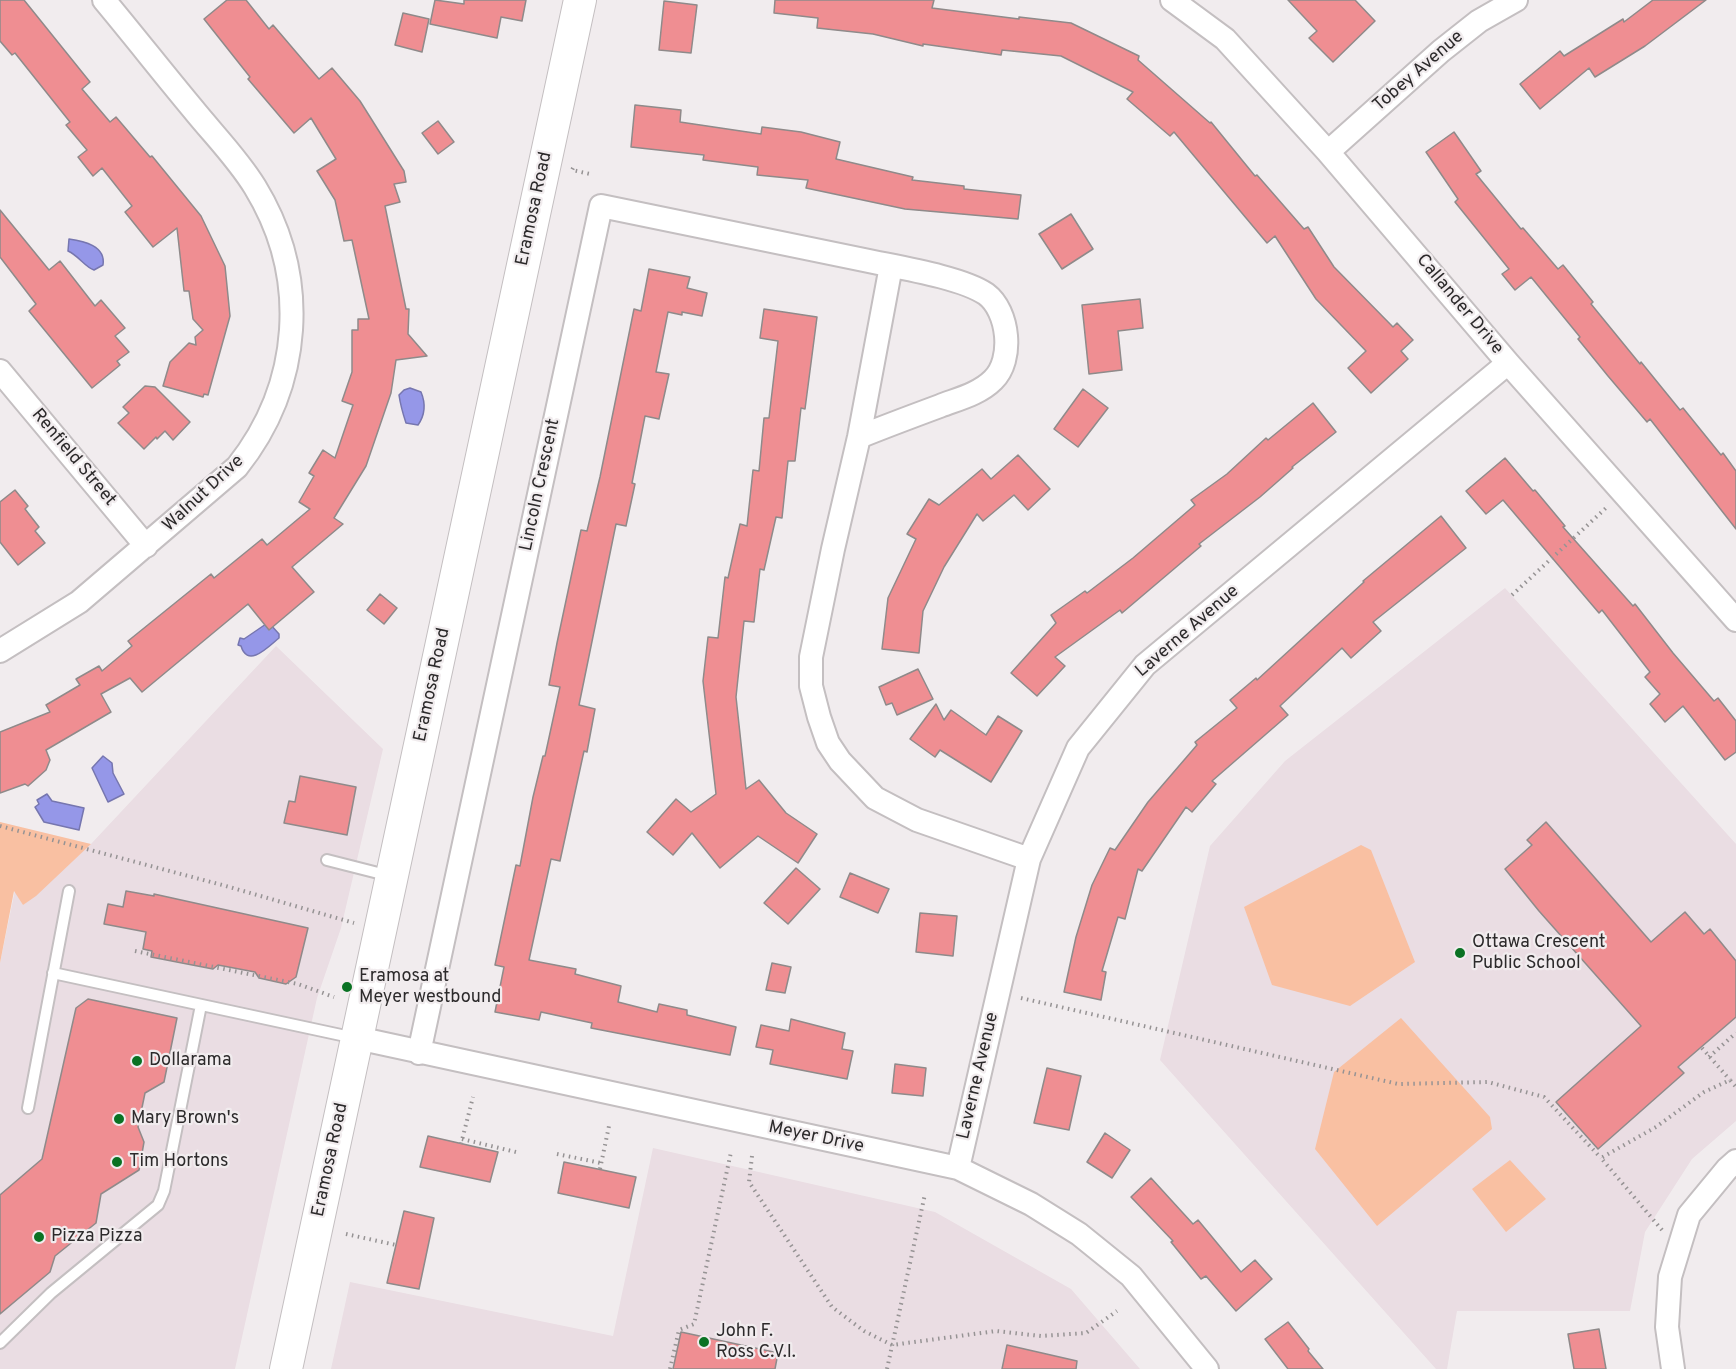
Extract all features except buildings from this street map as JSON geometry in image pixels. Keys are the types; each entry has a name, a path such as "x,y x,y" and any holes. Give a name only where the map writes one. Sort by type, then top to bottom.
{"main road":[{"name":"Eramosa Road","path":"286,1369 580,0"}],"street":[{"name":"Walnut Drive","path":"0,651 79,602 237,467 265,427 278,396 293,324 292,294 281,243 255,187 235,158 104,0"},
{"name":"Callander Drive","path":"1172,0 1225,39 1328,152 1508,363 1736,620"},
{"name":"Tobey Avenue","path":"1328,152 1441,51 1479,21 1516,0"},
{"name":"Lincoln Crescent","path":"419,1053 601,206 891,266 967,284 987,295 1001,312 1006,332 1005,353 1001,368 994,380 976,392 860,436"},
{"path":"891,266 860,436 833,549 812,657 811,686 828,743 843,766 875,798 917,820 1029,860"},
{"name":"Laverne Avenue","path":"958,1168 1029,860 1078,748 1145,665 1508,363"},
{"name":"Renfield Street","path":"0,371 146,546"},
{"name":"Meyer Drive","path":"357,1038 958,1168 1031,1204 1079,1234 1131,1276 1207,1369"},
{"path":"1672,1369 1667,1327 1670,1277 1689,1215 1736,1161"}],"lane":[{"path":"327,860 392,876"},
{"path":"27,1108 69,891"},
{"path":"53,973 357,1038"},
{"path":"0,1343 51,1293 158,1205 164,1191 201,1005"}],"path":[{"path":"574,162 572,170 590,174"},
{"path":"1512,595 1623,492"},
{"path":"0,826 381,930"},
{"path":"135,951 298,984 334,997"},
{"path":"1021,998 1398,1084 1488,1082 1544,1096 1679,1249"},
{"path":"1709,1057 1736,1034"},
{"path":"1701,1048 1736,1087"},
{"path":"1601,1158 1656,1127 1704,1092 1730,1080"},
{"path":"473,1097 462,1142 520,1153"},
{"path":"600,1169 609,1126"},
{"path":"670,1369 679,1330 694,1324 731,1152"},
{"path":"557,1154 601,1163"},
{"path":"752,1156 749,1182 832,1307 864,1331 892,1345 996,1331 1041,1336 1086,1333 1117,1311"},
{"path":"887,1369 925,1194"},
{"path":"346,1234 396,1245"}],"shaded area":[{"name":"Ottawa Crescent Public School","path":"1505,588 1736,844 1736,1121 1692,1159 1645,1232 1630,1311 1457,1311 1447,1369 1436,1369 1160,1060 1210,846 1285,761"},
{"path":"276,646 383,749 341,928 317,998 235,1369 0,1369 0,963 15,890 23,905 91,844"},
{"path":"0,822 91,844 36,896 23,905 14,891 0,963"},
{"path":"1361,845 1371,850 1415,962 1350,1006 1272,985 1244,907"},
{"path":"1401,1018 1490,1117 1492,1129 1377,1226 1315,1149 1334,1072"},
{"path":"653,1148 935,1212 1071,1289 1140,1369 331,1369 350,1282 613,1336"},
{"path":"1510,1160 1546,1199 1506,1232 1472,1189"}],"water":[{"path":"69,239 87,243 98,249 103,265 94,270 68,251"},
{"path":"410,388 421,392 424,401 423,413 418,425 406,423 400,401 399,395"},
{"path":"266,624 270,624 279,634 279,638 259,654 248,656 238,645 240,638 244,639"},
{"path":"103,756 112,763 113,773 124,794 108,802 92,768"},
{"path":"47,794 52,801 84,808 79,830 44,822 35,807 39,804 37,800"}],"place":[{"name":"Ottawa Crescent Public School","path":"1460,953"},
{"name":"Eramosa at Meyer westbound","path":"347,987"},
{"name":"Dollarama","path":"137,1061"},
{"name":"Mary Brown's","path":"119,1119"},
{"name":"Tim Hortons","path":"117,1162"},
{"name":"Pizza Pizza","path":"39,1237"},
{"name":"John F. Ross C.V.I.","path":"704,1342"}]}
